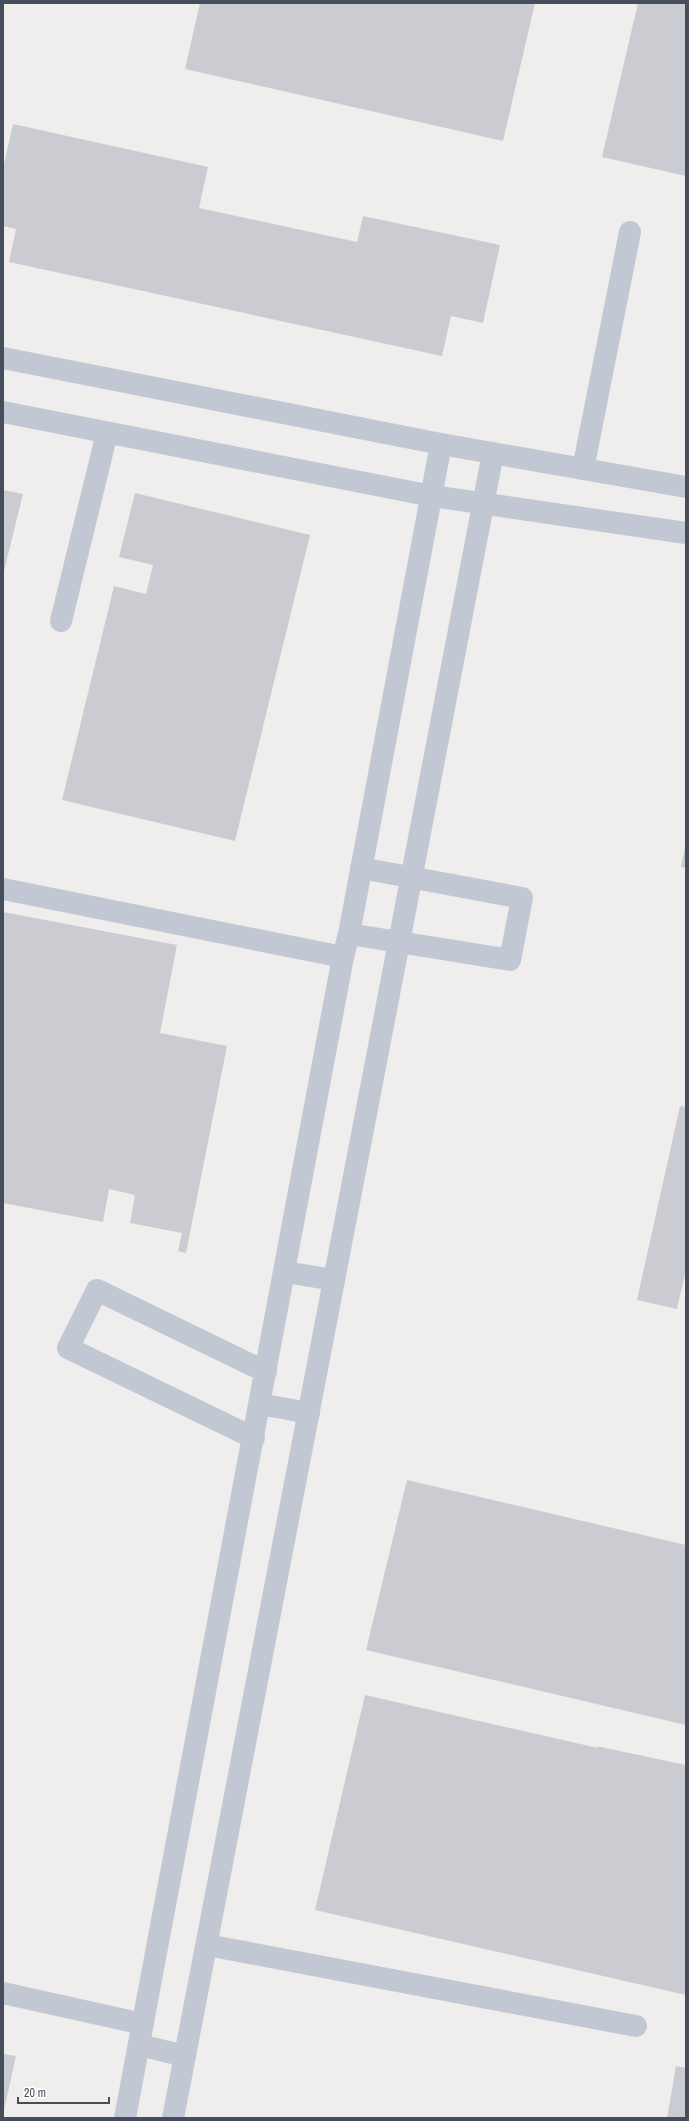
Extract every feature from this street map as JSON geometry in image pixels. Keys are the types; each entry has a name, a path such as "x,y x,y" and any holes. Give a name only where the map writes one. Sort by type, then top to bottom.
{"lane":[{"path":"583,469 630,232"},
{"path":"3,358 442,444 686,487"},
{"path":"3,412 432,496 686,533"},
{"path":"61,621 108,433"},
{"path":"125,2118 343,958 349,934 442,444"},
{"path":"173,2118 493,453"},
{"path":"349,934 510,960 522,898 361,868"},
{"path":"3,889 343,958"},
{"path":"285,1272 334,1280"},
{"path":"254,1438 68,1348 97,1290 266,1372"},
{"path":"260,1404 309,1413"},
{"path":"207,1945 636,2026"},
{"path":"3,1993 143,2024"},
{"path":"139,2045 185,2056"}],"building":[{"path":"200,3 535,3 503,141 185,69"},
{"path":"638,3 686,3 686,176 602,157"},
{"path":"13,124 208,167 199,208 357,242 363,216 500,245 483,323 451,316 442,356 9,262 16,229 3,226 3,169"},
{"path":"3,490 23,494 4,571 3,570"},
{"path":"135,493 310,535 235,841 62,800 114,586 146,594 153,565 119,557"},
{"path":"686,847 686,868 681,867"},
{"path":"3,912 177,945 160,1033 227,1046 186,1253 178,1251 182,1233 130,1223 135,1195 109,1189 103,1222 3,1203"},
{"path":"680,1106 686,1107 686,1270 677,1309 637,1300"},
{"path":"407,1480 686,1545 686,1725 366,1650"},
{"path":"365,1695 598,1748 596,1746 686,1765 686,1995 315,1910"},
{"path":"3,2054 16,2056 4,2110 3,2110"},
{"path":"676,2066 686,2068 686,2118 667,2118"}]}
